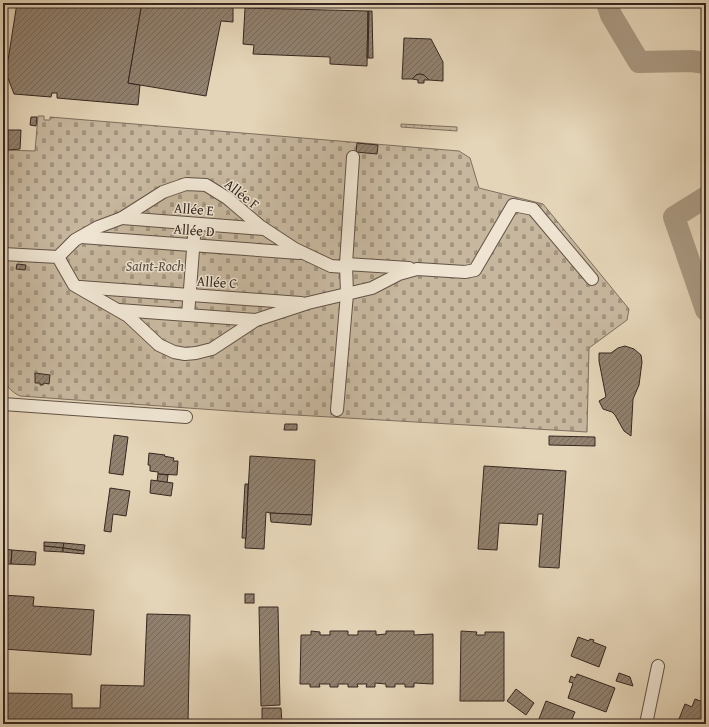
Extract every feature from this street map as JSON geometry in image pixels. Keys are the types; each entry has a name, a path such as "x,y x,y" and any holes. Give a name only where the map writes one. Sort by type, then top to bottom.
{"street":[{"path":"337,410 347,294 346,265 353,157"},
{"name":"Allée F","path":"58,257 75,240 122,218 163,192 186,184 206,185 227,198 264,229 304,253 331,266 346,265 465,272 475,270 513,205 533,209 592,278"},
{"name":"Allée E","path":"122,218 264,229"},
{"path":"188,315 194,224"},
{"name":"Allée D","path":"81,237 304,253"},
{"path":"3,254 58,257 74,285 128,316 159,345 174,352 185,354 212,349 256,320 308,303 372,288 399,274 417,269"},
{"name":"Allée C","path":"76,286 308,303"},
{"path":"118,310 256,320"},
{"path":"3,404 186,417"},
{"path":"646,724 658,666"}],"green space":[{"name":"Saint-Roch","path":"38,116 44,116 44,120 50,120 50,117 459,151 470,158 479,188 543,204 629,309 627,320 589,348 587,432 244,412 20,396 12,391 6,379 8,150 35,151"},
{"path":"401,124 457,127 457,131 401,127"}],"building":[{"path":"17,3 142,3 128,83 140,85 138,105 57,98 57,93 52,93 51,97 14,94 6,73"},
{"path":"142,3 233,3 233,22 221,21 206,96 128,83"},
{"path":"245,3 259,4 259,8 245,8"},
{"path":"245,8 368,11 367,66 330,64 330,57 253,54 254,45 243,44"},
{"path":"368,11 369,11 367,58"},
{"path":"369,11 372,11 373,58 368,58"},
{"path":"404,38 431,39 443,62 443,81 429,80 424,75 420,74 416,75 412,79 402,79"},
{"path":"416,75 424,75 429,80 424,80 424,83 418,83 418,80 412,79"},
{"path":"31,117 37,117 36,126 30,125"},
{"path":"8,130 21,130 20,149 8,150"},
{"path":"357,143 378,145 377,154 356,152"},
{"path":"17,264 26,265 25,270 16,269"},
{"path":"625,346 634,349 641,355 642,362 639,385 633,399 631,436 624,431 612,412 603,409 599,401 606,397 599,361 599,353 611,353 618,348"},
{"path":"35,373 50,375 49,384 44,383 43,385 40,385 40,383 35,383"},
{"path":"285,424 297,424 297,430 284,430"},
{"path":"114,435 128,437 123,475 109,473"},
{"path":"549,436 595,437 595,446 549,445"},
{"path":"149,453 165,455 164,456 174,458 173,461 178,461 177,475 158,474 158,472 150,471 150,465 148,465"},
{"path":"250,456 315,460 312,515 266,512 264,549 245,548"},
{"path":"484,466 566,471 559,568 539,567 543,514 538,514 537,525 499,523 497,550 478,549"},
{"path":"158,474 168,475 167,483 157,481"},
{"path":"151,480 173,483 171,496 150,493"},
{"path":"245,484 248,484 246,538 242,538"},
{"path":"110,488 130,491 126,516 113,514 111,532 104,531"},
{"path":"270,513 312,515 311,525 271,522"},
{"path":"44,542 64,543 63,548 44,546"},
{"path":"64,543 85,545 84,551 63,548"},
{"path":"44,546 63,548 63,552 44,551"},
{"path":"63,548 84,551 84,554 63,552"},
{"path":"3,549 12,550 11,564 3,564"},
{"path":"12,550 36,552 35,565 11,564"},
{"path":"245,594 254,594 254,603 245,603"},
{"path":"3,595 34,597 33,606 94,610 91,655 3,649"},
{"path":"259,607 278,607 280,705 261,706"},
{"path":"147,614 190,615 188,724 3,724 3,693 72,694 72,708 100,708 101,685 144,686"},
{"path":"311,631 320,632 320,635 330,635 330,631 348,631 348,635 358,635 358,631 376,631 376,635 386,634 386,631 414,631 414,635 433,634 433,684 414,683 414,687 405,687 405,684 395,684 395,687 386,687 386,684 375,683 375,687 366,687 367,684 357,684 358,687 348,687 348,684 338,684 338,687 330,687 330,684 319,684 320,687 310,687 310,684 300,684 301,635 311,635"},
{"path":"461,631 477,632 476,635 485,635 485,632 504,632 504,701 460,701"},
{"path":"578,637 589,641 590,639 594,640 593,642 606,647 599,667 571,656"},
{"path":"619,673 630,677 633,686 616,681"},
{"path":"577,674 615,688 606,712 568,698 573,683 569,682 571,676 575,678"},
{"path":"516,689 534,703 526,715 507,701"},
{"path":"695,699 706,703 704,711 706,712 706,724 677,724 685,704 692,707"},
{"path":"546,701 575,712 572,719 586,724 537,724"},
{"path":"262,708 281,708 282,724 262,724"}],"waterway":[{"path":"607,3 611,15 639,62 691,61 706,63"},
{"path":"706,197 674,217 706,310"},
{"path":"700,293 706,290"}]}
